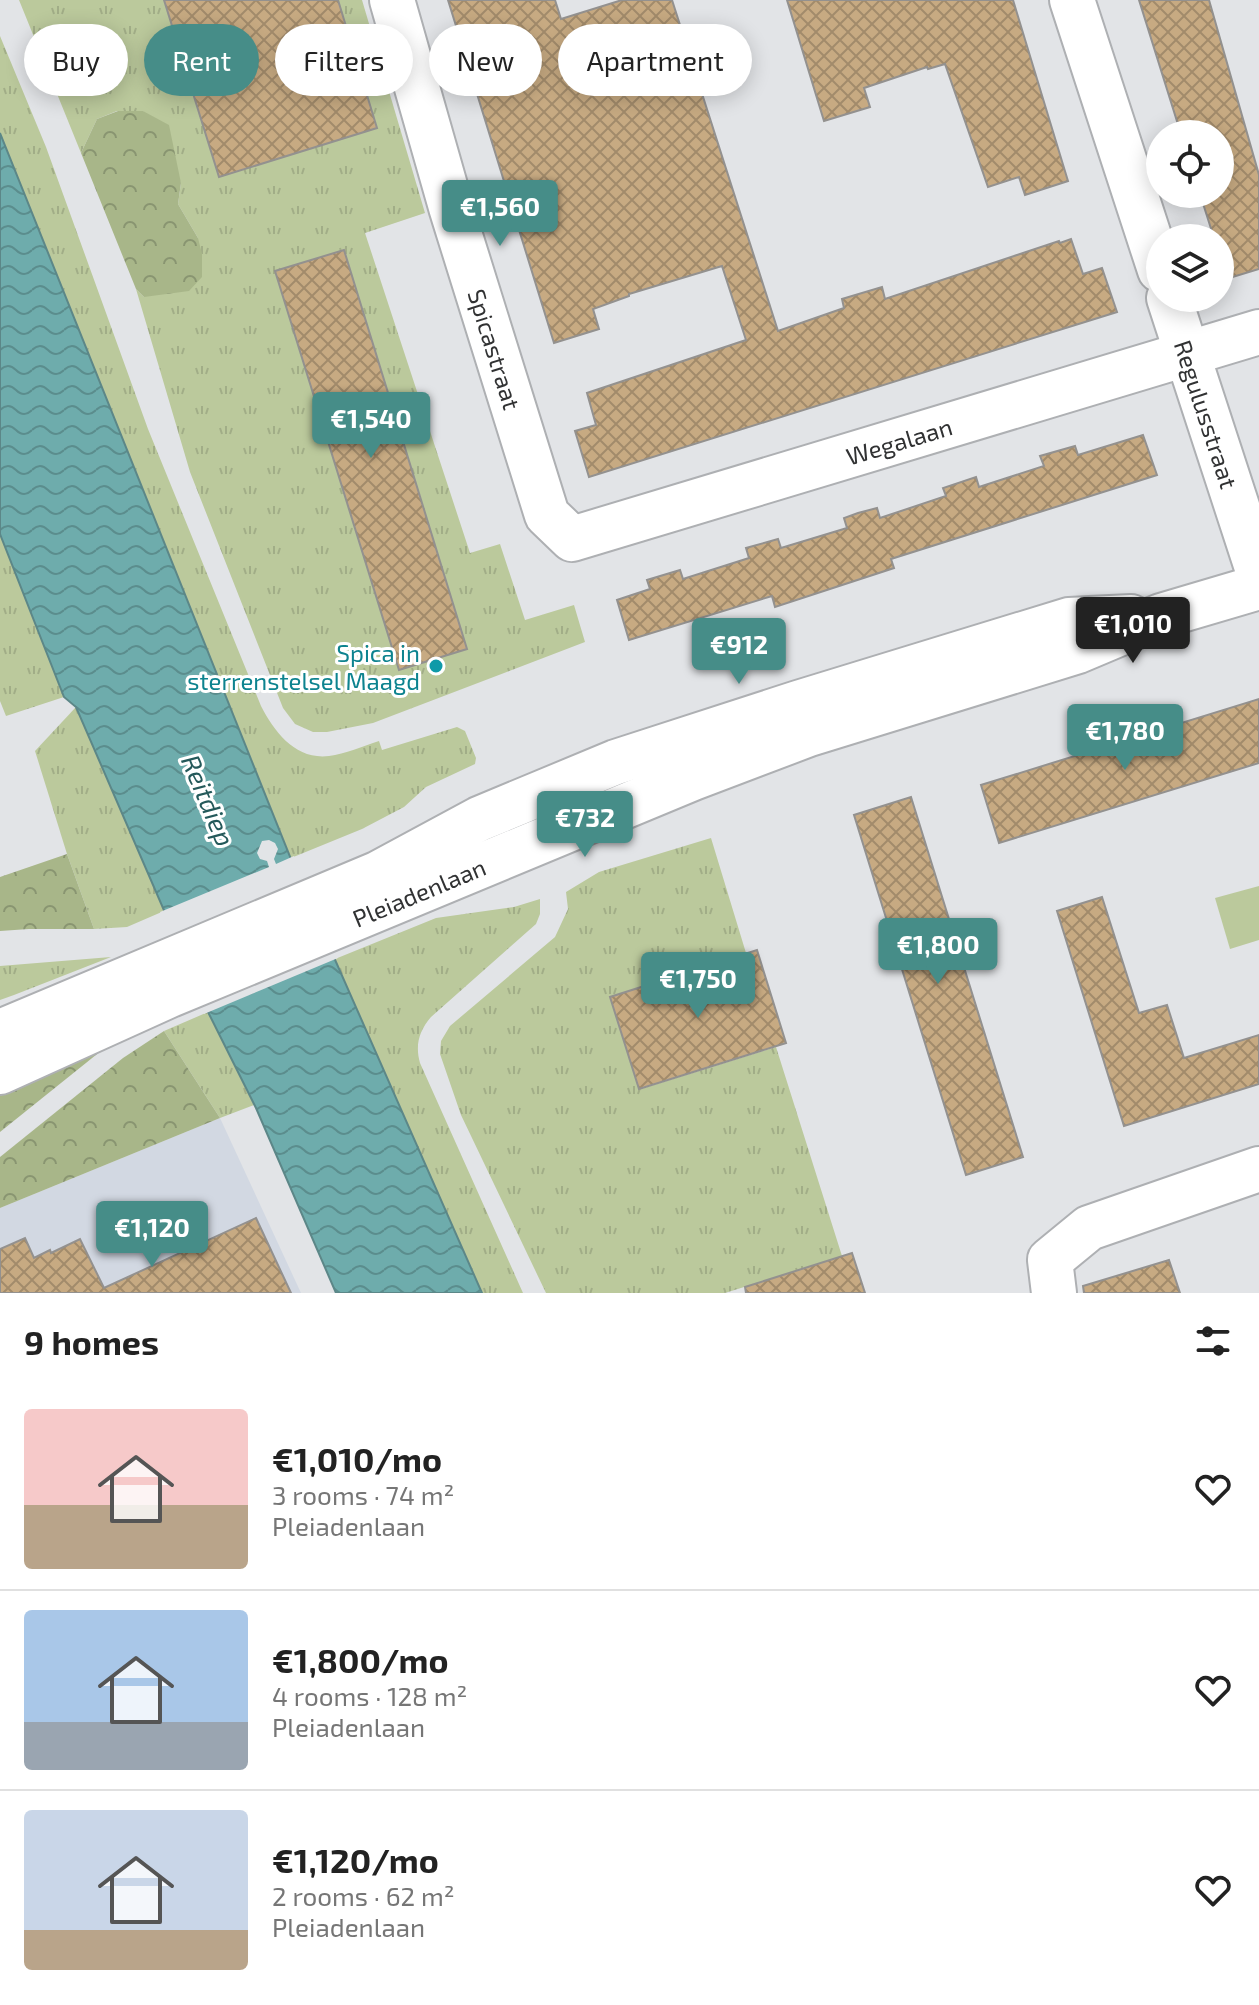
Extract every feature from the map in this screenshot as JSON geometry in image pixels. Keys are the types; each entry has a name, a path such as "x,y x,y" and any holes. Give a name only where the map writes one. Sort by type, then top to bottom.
{"street":[{"name":"Spicastraat","path":"392,0 451,207 547,515"},
{"path":"1072,0 1146,227"},
{"name":"Regulusstraat","path":"1174,312 1259,574"},
{"name":"Wegalaan","path":"547,515 572,539 1259,332"},
{"name":"Pleiadenlaan","path":"0,1032 185,972 331,910 624,806 809,734 1078,651 1161,616 1259,587"},
{"name":"Pleiadenlaan","path":"0,1072 99,1025 185,972"},
{"path":"1052,1276 1089,1228 1259,1169"}],"shaded area":[{"path":"220,1118 301,1293 0,1293 0,1208"}],"green space":[{"path":"19,0 362,0 369,24 275,24 275,96 390,96 425,213 365,233 470,553 500,544 525,620 574,605 585,642 373,723 327,732 313,732 295,724 283,708 190,472 136,289 144,297 198,238 178,204 181,183 143,111 117,111 97,119 81,153 58,96 128,96 128,24 29,24"},
{"path":"0,36 46,147 148,429 261,706 273,726 288,743 306,754 317,756 341,754 379,741 382,750 457,727 465,731 476,758 475,764 426,787 404,807 362,829 291,858 0,133"},
{"path":"118,111 143,111 169,125 181,183 178,204 198,238 202,254 202,277 189,291 144,297 136,289 81,153 97,119"},
{"path":"0,534 64,697 6,716 0,701"},
{"path":"76,707 164,911 127,927 94,929 35,751"},
{"path":"711,838 746,953 612,997 641,1089 776,1047 842,1256 725,1293 546,1293 461,1115 440,1054 441,1041 450,1026 555,937 568,909 566,892 599,872"},
{"path":"67,854 94,929 0,931 0,877"},
{"path":"1259,886 1259,940 1230,949 1215,898"},
{"path":"540,899 536,924 431,1017 418,1044 420,1063 523,1293 482,1293 335,959 436,918 514,907"},
{"path":"111,957 14,995 0,1000 0,966"},
{"path":"208,1012 254,1105 220,1118 164,1031"},
{"path":"127,1030 0,1132 0,1096"},
{"path":"164,1031 220,1118 0,1208 0,1157 123,1058"}],"water":[{"name":"Reitdiep","path":"0,133 295,869 482,1293 336,1293 256,1108 208,1012 76,707 64,697 0,534"}],"pier":[{"path":"269,840 278,849 274,859 276,864 294,856 338,958 204,1014 160,912 269,867 257,853 262,841"}],"building":[{"path":"164,0 338,0 345,24 275,24 275,96 367,96 377,128 219,177 194,96 259,96 259,24 171,24"},
{"path":"448,0 555,0 561,19 622,0 672,0 680,24 558,24 558,96 703,96 778,331 844,308 842,299 882,287 885,299 1071,239 1083,274 1102,268 1117,312 589,477 575,431 596,425 587,393 746,340 722,266 629,294 593,309 599,329 554,343 478,96 542,96 542,24 455,24"},
{"path":"787,0 1013,0 1068,181 1025,195 1019,177 988,187 945,64 864,88 870,107 824,121"},
{"path":"1139,0 1209,0 1259,175 1259,269 1234,277 1234,224 1210,224 1204,208 1234,208 1234,120 1177,120"},
{"path":"344,250 467,649 399,670 275,271"},
{"path":"1143,435 1157,475 891,559 894,568 775,607 772,596 629,640 617,600 650,589 647,580 680,570 683,579 749,558 746,548 778,539 781,548 847,528 844,518 858,513 877,508 880,518 946,496 943,488 976,477 979,487 1044,466 1040,456 1075,446 1078,455"},
{"path":"1259,699 1259,763 999,843 981,785"},
{"path":"911,797 1023,1157 966,1175 854,815"},
{"path":"1102,897 1139,1013 1167,1005 1184,1058 1259,1035 1259,1084 1124,1126 1057,911"},
{"path":"757,950 786,1043 639,1089 610,997"},
{"path":"256,1218 291,1293 0,1293 0,1249 25,1238 34,1258 80,1239 104,1288"},
{"path":"852,1253 865,1293 746,1293 745,1287"},
{"path":"1169,1260 1180,1293 1084,1293 1083,1286"}],"place":[{"name":"Spica in sterrenstelsel Maagd","path":"436,666"}]}
